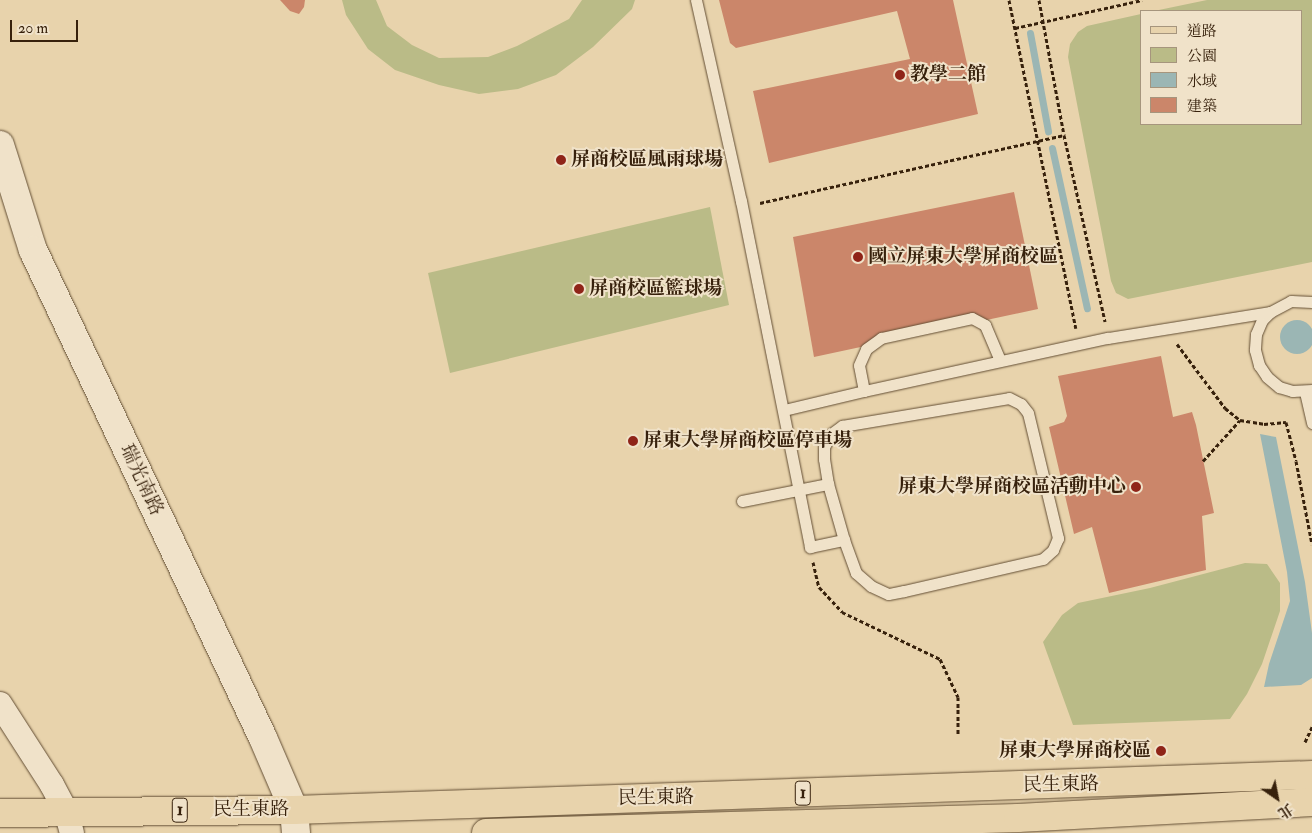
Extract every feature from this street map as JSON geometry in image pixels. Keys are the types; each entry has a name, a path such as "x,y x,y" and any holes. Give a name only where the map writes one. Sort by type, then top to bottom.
{"main road":[{"name":"民生東路","path":"0,813 69,822 295,822 1312,775"},
{"name":"民生東路","path":"486,833 1018,818 1312,802"}],"street":[{"name":"瑞光南路","path":"0,145 33,250 240,689 295,822"},
{"path":"0,704 69,822"}],"lane":[{"path":"696,0 784,410 810,547 844,540"},
{"path":"1312,302 1291,301 1270,312 1262,320 1256,334 1255,350 1259,364 1267,378 1279,387 1292,391 1309,391 1312,423"},
{"path":"784,410 1000,360 1108,338 1270,312"},
{"path":"864,391 859,365 866,349 881,338 972,318 985,325 1000,360"},
{"path":"1009,398 1021,404 1028,413 1058,538 1053,550 1043,558 888,594 871,586 856,573 844,540 828,484 824,459 824,447 831,434 842,426 1009,398"},
{"path":"742,501 828,484"}],"path":[{"path":"1009,0 1080,344"},
{"path":"1039,0 1064,135 1108,338"},
{"path":"1015,28 1142,0"},
{"path":"760,203 1064,135"},
{"path":"1175,342 1219,401 1240,420 1264,424 1286,422 1296,460 1312,544"},
{"path":"1203,461 1240,420"},
{"path":"810,547 819,587 842,612 940,659 958,697 958,736"},
{"path":"1305,742 1312,727"}],"green space":[{"path":"342,0 376,0 387,26 412,45 439,58 488,57 517,46 569,19 582,0 635,0 632,9 593,47 556,75 518,89 479,94 439,85 395,70 368,49 346,15"},
{"path":"1207,0 1312,0 1312,262 1128,299 1116,293 1111,281 1068,57 1070,44 1078,32 1087,26 1140,14 1140,125 1302,125 1302,10 1159,10"},
{"name":"屏商校區籃球場","path":"710,207 729,305 450,373 428,273"},
{"path":"1245,563 1267,564 1280,583 1280,611 1262,664 1247,694 1230,719 1073,725 1043,642 1062,615 1078,603 1150,588"}],"water":[{"path":"1297,320 1309,325 1313,331 1313,343 1309,349 1297,354 1285,349 1280,337 1285,325"},
{"path":"1260,434 1276,437 1305,582 1312,633 1312,678 1301,685 1264,687 1269,664 1290,601 1287,572"}],"building":[{"path":"280,0 305,0 304,7 299,14 290,11"},
{"name":"教學二館","path":"719,0 953,0 978,114 769,163 753,91 910,59 897,11 736,48 730,43"},
{"path":"1014,192 1038,309 814,357 793,237"},
{"name":"屏東大學屏商校區活動中心","path":"1161,356 1173,417 1192,412 1196,425 1214,513 1202,516 1206,570 1109,593 1092,527 1074,534 1049,427 1064,422 1067,416 1058,376"}],"waterway":[{"path":"1030,33 1048,131"},
{"path":"1052,148 1087,308"}],"place":[{"name":"教學二館","path":"900,75"},
{"name":"屏商校區風雨球場","path":"561,160"},
{"name":"國立屏東大學屏商校區","path":"858,257"},
{"name":"屏商校區籃球場","path":"579,289"},
{"name":"屏東大學屏商校區停車場","path":"633,441"},
{"name":"屏東大學屏商校區活動中心","path":"1136,487"},
{"name":"屏東大學屏商校區","path":"1161,751"}]}
